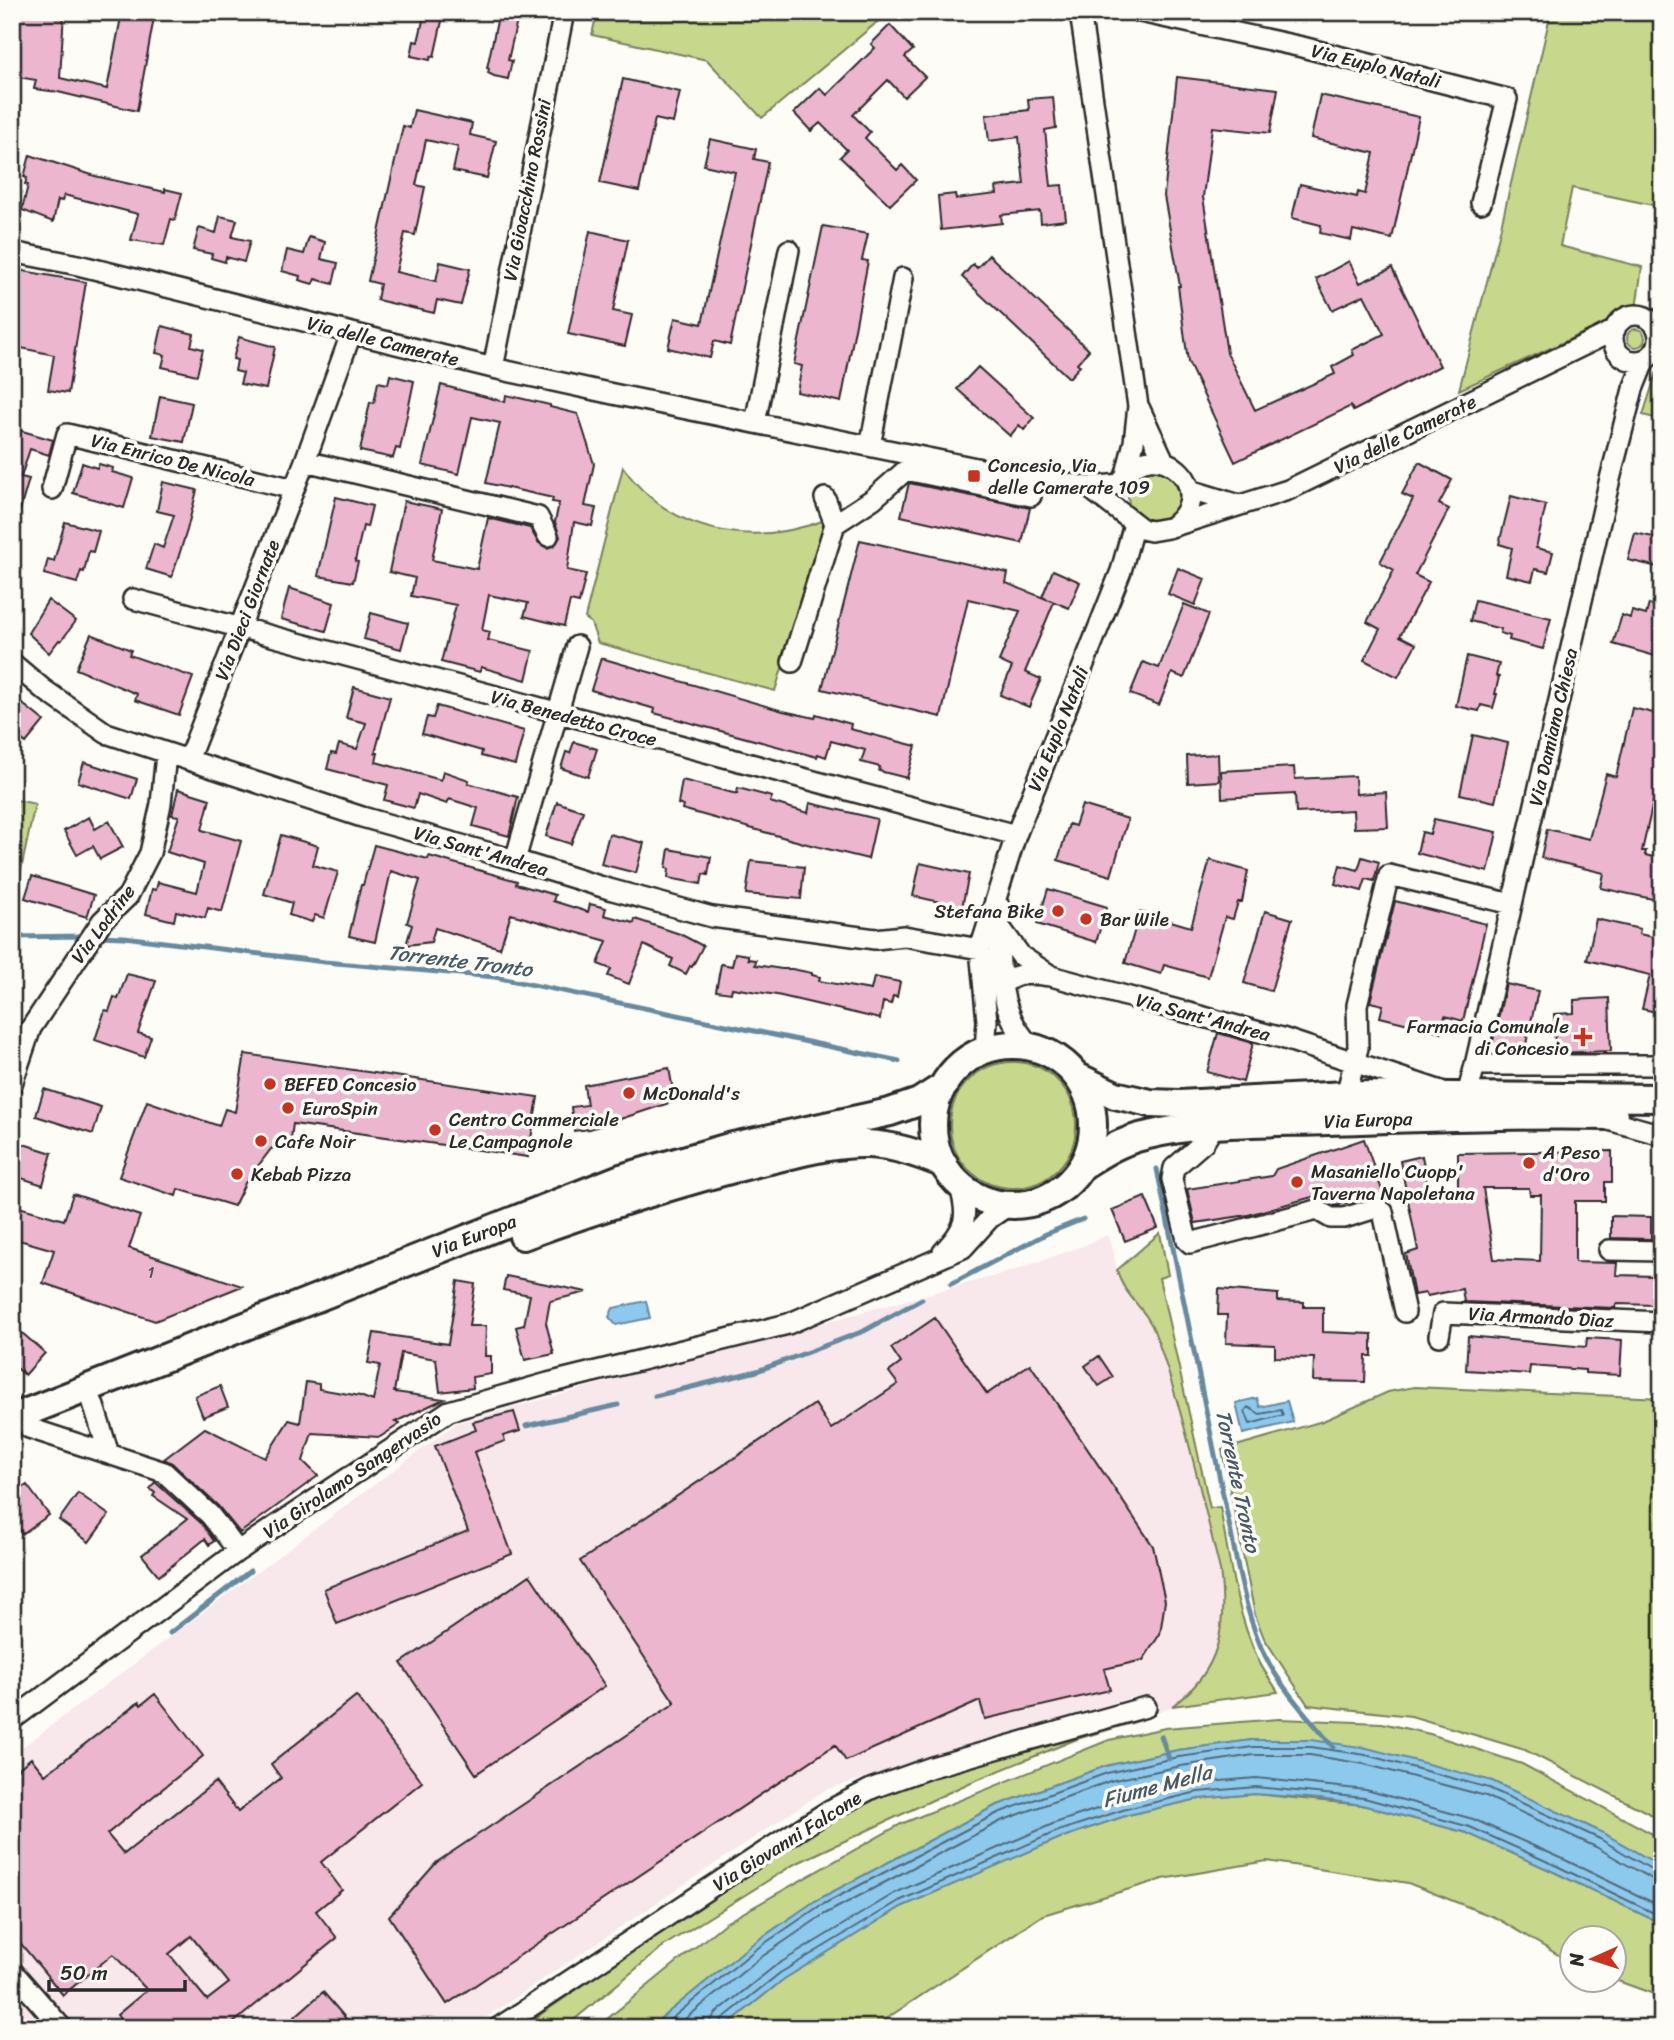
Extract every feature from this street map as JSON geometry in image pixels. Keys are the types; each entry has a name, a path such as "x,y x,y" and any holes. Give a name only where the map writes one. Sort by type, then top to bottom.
{"main road":[{"name":"Via Europa","path":"951,1174 938,1152 933,1125 944,1086 961,1064 985,1050 1008,1045 1031,1046 1057,1057 1078,1077 1115,1095 1150,1102 1180,1104 1346,1095 1662,1098"},
{"name":"Via Europa","path":"18,1427 93,1403 605,1206 691,1180 804,1152 842,1145 893,1146 951,1174 974,1194 991,1201 1009,1205 1037,1201 1068,1183 1082,1166 1088,1152 1093,1121 1088,1098 1078,1077"},
{"name":"Via Europa","path":"18,1427 621,1178 729,1147 890,1112 919,1102 944,1086"},
{"name":"Via Europa","path":"1082,1166 1110,1149 1141,1136 1215,1125 1445,1117 1662,1116"}],"street":[{"name":"Via Gioacchino Rossini","path":"492,368 564,12"},
{"path":"1080,12 1138,406 1134,442 1120,502 1130,521"},
{"name":"Via Euplo Natali","path":"1140,12 1302,47 1507,99 1481,203"},
{"path":"755,423 789,250"},
{"name":"Via delle Camerate","path":"12,252 78,265 492,368 986,470 1088,487 1124,479 1137,464 1150,460 1164,461"},
{"path":"870,446 903,278"},
{"name":"Via delle Camerate","path":"1088,487 1130,521 1151,531 1167,528 1288,490 1615,330 1627,317 1645,317 1659,326 1659,341 1641,353 1568,353"},
{"path":"1615,330 1613,341 1641,353"},
{"name":"Via Dieci Giornate","path":"188,760 305,461 351,334"},
{"name":"Via Damiano Chiesa","path":"1475,1065 1641,353"},
{"path":"1138,406 1164,461 1181,472 1190,490 1188,506 1180,520 1167,528"},
{"name":"Via Enrico De Nicola","path":"52,489 67,434 294,489"},
{"path":"305,461 538,517 548,536"},
{"path":"835,524 873,499 906,470 1031,496"},
{"path":"1190,490 1239,505"},
{"path":"792,662 835,524 825,498"},
{"name":"Via Euplo Natali","path":"985,1050 987,1021 980,949 1016,835 1121,570 1130,521"},
{"name":"Via Euplo Natali","path":"1121,570 1167,528"},
{"name":"Via Benedetto Croce","path":"133,599 1016,835"},
{"path":"515,860 577,646"},
{"name":"Via Sant'Andrea","path":"12,663 43,689 106,733 362,817 712,916 875,939 904,936 980,949"},
{"name":"Via Lodrine","path":"12,1084 31,1028 102,921 128,896 150,853 161,804 166,754"},
{"path":"1346,1095 1358,1048 1357,1005 1389,875 1513,904"},
{"name":"Via Euplo Natali","path":"1000,888 1002,985 1011,1019 1019,1035 1031,1046"},
{"name":"Via Sant'Andrea","path":"1000,927 1021,956 1051,976"},
{"name":"Via Sant'Andrea","path":"1002,985 1011,977 1022,974 1051,976 1282,1038 1461,1095"},
{"path":"1461,1095 1475,1065 1662,1065"},
{"path":"1594,1115 1662,1135"},
{"path":"1215,1125 1204,1142 1174,1168 1172,1179 1190,1243 1317,1210 1331,1218 1344,1218 1376,1208 1383,1212 1405,1312"},
{"name":"Via Girolamo Sangervasio","path":"937,1258 964,1225 966,1205 951,1174"},
{"name":"Via Girolamo Sangervasio","path":"12,1720 239,1551 449,1411 548,1382 788,1324 963,1248 990,1218 1009,1205"},
{"path":"1609,1250 1662,1251"},
{"name":"Via Armando Diaz","path":"1438,1336 1443,1313 1662,1322"},
{"path":"93,1403 109,1454"},
{"path":"18,1427 164,1472 210,1515 239,1551"},
{"name":"Via Giovanni Falcone","path":"498,2028 830,1810 873,1788 932,1767 1146,1707"},
{"path":"12,1971 62,2028"}],"shaded area":[{"path":"1107,1235 1119,1279 1152,1323 1167,1365 1220,1570 1223,1597 1219,1645 1205,1675 1188,1694 1172,1706 1155,1713 1136,1696 825,1790 470,2028 12,2028 12,1755 457,1423 1009,1272"}],"green space":[{"path":"597,12 898,12 887,14 762,118 707,60 592,35"},
{"path":"1551,12 1662,12 1662,207 1572,188 1560,246 1642,267 1636,309 1459,390 1499,235"},
{"path":"1636,329 1642,332 1645,338 1642,344 1636,347 1630,344 1627,338 1630,332"},
{"path":"1662,366 1662,420 1643,415 1656,374"},
{"path":"623,467 643,490 665,508 689,521 715,529 771,533 828,519 775,691 598,643 591,623 585,618"},
{"path":"1154,470 1164,472 1172,478 1178,486 1178,506 1172,514 1164,520 1154,522 1144,520 1136,514 1130,506 1128,496 1130,486 1136,478 1144,472"},
{"path":"12,799 35,804 14,903 12,903"},
{"path":"1013,1062 1037,1067 1058,1080 1071,1101 1076,1125 1071,1149 1058,1170 1037,1183 1013,1188 989,1183 968,1170 955,1149 950,1125 955,1101 968,1080 989,1067"},
{"path":"1160,1233 1168,1275 1159,1278 1210,1508 1220,1507 1244,1623 1260,1663 1278,1692 1172,1706 1201,1678 1211,1662 1221,1628 1222,1590 1220,1570 1198,1480 1165,1362 1151,1324 1124,1287 1117,1270"},
{"path":"1414,1387 1662,1398 1662,1820 1525,1750 1411,1716 1308,1705 1264,1638 1255,1615 1222,1450 1323,1421 1388,1392"},
{"path":"1144,1714 1142,1720 1077,1739 969,1783 793,1865 665,1945 564,2028 521,2028 728,1885 839,1814 918,1778"},
{"path":"1279,1719 1382,1723 1430,1734 1522,1764 1662,1839 1662,1867 1603,1833 1492,1781 1311,1740 1252,1740 1178,1750 1106,1766 995,1806 815,1901 751,1945 649,2028 596,2028 725,1923 901,1824 1109,1740 1165,1728"},
{"path":"1255,1794 1362,1805 1467,1833 1662,1924 1662,1997 1628,1985 1628,1924 1558,1924 1558,1955 1496,1918 1408,1883 1267,1861 1163,1879 1043,1915 872,2028 723,2028 784,1979 901,1907 1060,1838 1128,1815 1198,1799"}],"water":[{"path":"646,1301 650,1318 616,1325 609,1317 613,1308"},
{"path":"1257,1398 1260,1407 1287,1401 1293,1422 1243,1434 1236,1403"},
{"name":"Fiume Mella","path":"1252,1740 1311,1740 1367,1748 1492,1781 1603,1833 1662,1867 1662,1924 1467,1833 1362,1805 1320,1799 1255,1794 1198,1799 1128,1815 1060,1838 901,1907 784,1979 723,2028 649,2028 751,1945 815,1901 995,1806 1106,1766 1178,1750"}],"building":[{"path":"16,12 64,12 60,78 107,89 122,12 155,12 137,111 34,89 36,80 12,76 12,32"},
{"path":"425,12 444,12 434,57 431,56 430,60 411,56 414,41 418,42"},
{"path":"499,12 519,12 508,60 512,61 508,79 488,73 487,68"},
{"path":"890,25 913,50 905,57 925,77 904,97 888,80 853,115 870,132 865,138 897,170 902,165 916,180 890,205 840,157 847,150 820,123 811,131 794,113 820,88 827,95 875,48 871,44"},
{"path":"1177,77 1278,89 1270,133 1212,127 1203,197 1227,353 1255,410 1335,374 1332,367 1354,355 1352,350 1384,334 1364,295 1332,310 1316,279 1349,261 1360,283 1392,268 1440,366 1353,411 1351,406 1235,462 1188,362 1180,286 1164,196"},
{"path":"623,79 680,92 673,123 655,119 639,191 600,183"},
{"path":"1320,95 1419,117 1392,239 1353,230 1351,240 1320,233 1321,225 1292,218 1300,184 1357,197 1358,192 1365,194 1374,153 1311,138"},
{"path":"1053,97 1056,128 1045,130 1051,186 1062,185 1066,220 1041,223 1040,211 1001,215 1002,223 941,230 938,196 955,194 956,199 997,194 996,187 1024,184 1019,137 989,141 986,115 1029,110 1028,99"},
{"path":"414,110 472,123 470,135 496,141 487,178 453,171 458,147 426,140 416,185 425,187 415,235 405,233 396,272 436,281 440,262 470,269 461,305 437,300 434,313 377,300 380,284 368,281 403,126 410,128"},
{"path":"710,139 756,149 754,159 768,162 730,345 714,341 710,358 668,348 675,318 702,324 735,172 704,165"},
{"path":"30,155 95,176 165,192 165,189 182,193 175,220 171,219 164,245 131,240 138,214 64,195 62,201 58,200 53,222 22,210 28,185 25,184 27,178 24,177"},
{"path":"220,216 237,220 232,237 250,241 244,262 226,257 225,262 211,258 212,254 193,250 199,228 216,233"},
{"path":"823,226 868,234 862,260 868,261 841,402 797,392 802,366 794,364"},
{"path":"590,231 628,240 613,311 632,315 625,346 568,334"},
{"path":"309,237 325,242 321,259 338,263 333,284 315,279 313,284 299,280 300,276 282,271 287,250 304,254"},
{"path":"989,255 1089,350 1077,363 1080,366 1069,378 962,277 973,264 977,268"},
{"path":"12,269 86,282 68,393 48,390 54,355 12,346"},
{"path":"162,326 194,334 191,346 203,349 197,375 162,367 165,355 156,353"},
{"path":"239,337 275,347 266,389 240,384 243,373 235,371 237,360 233,359"},
{"path":"978,367 1034,418 1024,430 1019,425 1010,436 957,389"},
{"path":"390,375 414,381 400,449 396,448 393,458 360,451 370,402 374,403 378,382 388,384"},
{"path":"441,385 505,402 506,395 578,414 594,464 585,506 596,508 592,526 574,522 567,570 586,574 579,603 570,601 564,626 524,616 528,603 489,595 482,630 490,632 488,640 533,651 526,680 481,667 480,672 441,662 456,605 411,596 415,578 389,572 404,501 442,509 432,560 477,569 488,518 530,528 538,542 547,548 554,546 560,537 555,522 559,503 552,502 553,498 486,483 500,423 472,417 459,474 422,465"},
{"path":"160,396 192,403 184,442 152,436"},
{"path":"12,428 53,440 49,455 30,449 21,477 29,479 16,524 12,523"},
{"path":"1419,462 1452,480 1439,504 1449,509 1415,575 1429,582 1400,636 1416,644 1398,677 1364,660 1380,629 1367,622 1394,570 1380,562 1413,499 1402,494"},
{"path":"82,463 97,468 99,464 113,468 112,472 133,478 124,508 73,493"},
{"path":"163,482 197,490 172,577 146,569 154,544 163,548 174,515 157,511"},
{"path":"909,483 1030,508 1022,543 901,516"},
{"path":"1511,496 1546,505 1536,548 1553,552 1548,572 1535,569 1532,581 1506,575 1512,548 1499,544"},
{"path":"336,497 372,506 367,527 363,526 353,582 318,576"},
{"path":"65,522 99,531 93,552 89,551 84,572 81,571 77,583 44,574 48,559 54,561"},
{"path":"1635,533 1662,539 1662,568 1628,560"},
{"path":"860,540 1008,573 1006,583 1054,602 1025,672 1041,679 1029,707 1000,695 1012,667 999,661 1020,611 968,599 941,717 822,689"},
{"path":"1178,568 1205,579 1195,605 1168,594"},
{"path":"1053,570 1080,582 1069,608 1042,597"},
{"path":"289,588 334,603 326,631 281,619"},
{"path":"48,600 76,621 49,653 28,633"},
{"path":"1475,600 1551,618 1543,649 1509,640 1510,636 1500,633 1501,629 1470,621"},
{"path":"1184,604 1209,614 1184,678 1172,673 1159,705 1130,694 1143,662 1159,668"},
{"path":"1649,604 1662,607 1662,658 1613,644 1622,615 1630,618 1632,611 1646,615"},
{"path":"371,613 408,623 401,649 364,639"},
{"path":"91,634 131,650 129,655 193,677 179,715 135,700 137,694 76,669"},
{"path":"1467,656 1499,664 1493,708 1481,705 1479,711 1456,706"},
{"path":"601,658 783,711 815,718 816,714 851,724 850,729 916,746 907,778 879,771 880,767 861,762 865,750 831,741 826,757 818,754 817,757 654,713 655,709 591,690"},
{"path":"354,687 390,697 375,753 378,753 376,762 441,780 443,771 469,780 468,783 518,797 509,836 473,826 478,808 449,799 447,804 418,794 414,808 384,800 388,785 327,769 331,753 336,754 339,744 357,749 366,723 346,718"},
{"path":"19,701 44,721 26,743 12,732 12,709"},
{"path":"437,706 524,731 515,765 481,756 482,751 422,734 427,717 433,718"},
{"path":"1632,708 1662,715 1662,763 1642,851 1646,851 1645,855 1662,859 1662,901 1601,888 1604,873 1541,858 1547,829 1589,839 1606,774 1616,777"},
{"path":"1473,735 1508,743 1495,802 1460,794"},
{"path":"574,742 597,749 588,777 561,768 566,752 570,753"},
{"path":"1218,754 1219,781 1188,783 1187,756"},
{"path":"84,762 137,779 131,799 78,782"},
{"path":"1294,767 1295,779 1355,776 1356,794 1386,792 1388,827 1354,828 1353,810 1296,813 1295,794 1222,798 1221,771"},
{"path":"682,780 737,794 738,788 772,797 770,802 808,813 810,803 877,819 868,859 682,809 683,806 678,804"},
{"path":"178,789 210,799 202,830 241,841 222,912 208,908 205,918 176,911 174,921 146,914 152,889 156,890 158,882 197,892 204,864 167,852 179,816 172,815"},
{"path":"557,802 583,811 571,844 546,836"},
{"path":"1082,805 1128,819 1111,876 1058,860 1069,824 1075,826"},
{"path":"89,817 95,829 109,821 123,847 100,859 93,846 77,855 64,831"},
{"path":"1434,819 1497,832 1488,872 1417,853 1422,832 1430,834"},
{"path":"609,834 644,843 636,873 601,864"},
{"path":"281,835 318,846 313,865 338,872 324,918 315,915 312,922 289,915 292,903 264,894"},
{"path":"374,845 428,859 429,856 517,881 516,884 555,895 553,901 588,912 590,904 606,908 604,915 634,923 635,919 680,934 703,946 686,974 670,966 673,959 644,945 629,984 608,976 611,969 598,964 607,941 511,914 500,948 435,928 431,942 406,945 412,925 407,923 420,880 391,871 375,942 349,936"},
{"path":"669,849 711,857 708,875 703,874 701,884 668,878 669,869 666,868"},
{"path":"1362,857 1379,862 1374,881 1366,879 1362,891 1335,884 1340,865 1358,870"},
{"path":"1210,860 1248,871 1242,902 1238,902 1233,919 1225,917 1208,977 1164,965 1161,974 1125,963 1140,912 1191,927"},
{"path":"751,861 804,867 801,899 746,894"},
{"path":"920,863 969,874 962,907 913,896"},
{"path":"32,876 94,895 87,917 25,898"},
{"path":"1048,889 1107,907 1096,942 1037,924"},
{"path":"1395,901 1486,924 1463,1021 1445,1016 1441,1032 1380,1017 1383,1005 1370,1002"},
{"path":"1265,911 1292,919 1271,991 1244,983"},
{"path":"1596,919 1640,929 1639,934 1662,939 1662,1013 1642,1009 1650,975 1587,960"},
{"path":"735,953 748,955 748,959 756,960 755,965 812,973 820,977 819,981 871,990 874,977 900,982 897,997 893,996 891,1004 883,1002 880,1019 777,995 732,988 731,993 716,991 721,964 732,966"},
{"path":"127,974 156,981 138,1033 151,1037 144,1057 95,1040 105,1010 109,1011 114,997 118,999"},
{"path":"1506,984 1538,991 1524,1053 1492,1045"},
{"path":"1609,998 1611,1051 1555,1053 1554,1014 1574,1013 1574,1000"},
{"path":"1218,1033 1253,1043 1243,1082 1207,1072"},
{"name":"Centro Commerciale Le Campagnole","path":"245,1054 538,1097 528,1157 293,1124 291,1138 271,1149 245,1183 234,1206 178,1189 176,1196 119,1177 147,1101 219,1126 225,1109 235,1112"},
{"name":"McDonald's","path":"669,1068 675,1101 590,1129 574,1131 571,1107 587,1105 584,1085"},
{"path":"44,1089 101,1107 93,1134 36,1116"},
{"path":"1364,1139 1385,1199 1373,1196 1335,1206 1330,1192 1248,1215 1195,1223 1187,1189 1272,1176 1276,1169"},
{"path":"17,1142 52,1153 43,1185 12,1175 12,1157"},
{"path":"1612,1151 1612,1182 1605,1182 1605,1201 1575,1201 1575,1262 1617,1263 1616,1275 1655,1276 1655,1305 1616,1304 1615,1308 1464,1302 1462,1289 1427,1296 1426,1293 1414,1295 1406,1254 1418,1250 1400,1161 1422,1156 1429,1192 1458,1187 1458,1153","holes":["1483,1188 1529,1188 1530,1195 1541,1195 1540,1261 1494,1259"]},
{"path":"73,1194 140,1216 129,1248 242,1286 155,1321 43,1283 54,1250 12,1238 12,1205 64,1220"},
{"path":"1145,1197 1158,1228 1125,1241 1112,1210"},
{"path":"1611,1216 1651,1217 1651,1239 1611,1238"},
{"path":"506,1276 587,1292 550,1301 546,1323 554,1354 525,1360 516,1327 524,1325 530,1295 503,1290"},
{"path":"458,1281 475,1284 469,1326 486,1326 485,1356 491,1356 491,1374 472,1377 473,1388 440,1392 436,1359 401,1353 394,1392 444,1399 395,1422 400,1424 380,1437 312,1433 303,1461 318,1476 240,1533 218,1506 172,1463 164,1459 205,1428 265,1458 289,1420 300,1423 306,1382 319,1384 319,1389 373,1401 380,1365 368,1363 374,1333 448,1344"},
{"path":"1219,1289 1278,1294 1278,1301 1304,1302 1304,1307 1323,1307 1323,1332 1372,1334 1372,1356 1366,1356 1365,1382 1313,1381 1314,1358 1275,1357 1275,1345 1226,1343 1227,1315 1218,1315"},
{"path":"935,1318 987,1394 1030,1364 1153,1546 1165,1601 1160,1634 1143,1660 1104,1669 1110,1690 985,1719 980,1701 846,1761 835,1745 447,2004 389,1916 437,1862 675,1703 580,1561 815,1404 831,1429 898,1384 889,1372 901,1363 891,1348"},
{"path":"21,1332 45,1353 25,1375 12,1364 12,1342"},
{"path":"1468,1336 1586,1347 1587,1338 1622,1340 1620,1375 1530,1366 1529,1374 1466,1370"},
{"path":"1099,1356 1113,1377 1099,1386 1085,1366"},
{"path":"220,1386 228,1407 203,1417 195,1396"},
{"path":"514,1412 520,1431 503,1436 505,1441 474,1452 512,1554 337,1624 324,1589 468,1531 435,1446 476,1430 473,1422"},
{"path":"155,1482 201,1523 214,1541 209,1545 205,1539 159,1576 142,1555 187,1519 153,1496 155,1493 150,1489"},
{"path":"27,1485 49,1515 22,1534 12,1520 12,1496"},
{"path":"78,1493 109,1515 89,1542 59,1520"},
{"path":"530,1575 605,1686 476,1774 401,1663"},
{"path":"155,1694 203,1756 107,1834 124,1854 215,1782 238,1812 281,1778 271,1764 356,1696 422,1782 321,1862 342,1890 316,1911 337,1938 227,2028 127,2028 117,2015 147,1990 113,1954 63,1995 12,1933 12,1774 31,1758 45,1775 139,1702 141,1705","holes":["191,1936 229,1983 207,2000 169,1954"]},
{"path":"323,1992 354,2028 282,2028"}],"waterway":[{"name":"Torrente Tronto","path":"12,937 86,936"},
{"name":"Torrente Tronto","path":"99,936 325,962 495,977 899,1061"},
{"name":"Torrente Tronto","path":"1157,1169 1239,1573 1251,1620 1264,1654 1277,1676 1333,1747"},
{"path":"951,1284 1046,1234 1083,1219"},
{"path":"655,1396 757,1371 864,1331 922,1299"},
{"path":"526,1426 618,1405"},
{"path":"170,1633 250,1571"},
{"path":"1161,1736 1169,1759"}],"place":[{"name":"Concesio, Via delle Camerate 109","path":"974,476"},
{"name":"Stefana Bike","path":"1058,911"},
{"name":"Bar Wile","path":"1086,919"},
{"name":"Farmacia Comunale di Concesio","path":"1583,1037"},
{"name":"BEFED Concesio","path":"270,1084"},
{"name":"McDonald's","path":"629,1093"},
{"name":"EuroSpin","path":"288,1108"},
{"name":"Centro Commerciale Le Campagnole","path":"435,1130"},
{"name":"Cafe Noir","path":"261,1141"},
{"name":"A Peso d'Oro","path":"1529,1163"},
{"name":"Kebab Pizza","path":"237,1174"},
{"name":"Masaniello Cuopp' Taverna Napoletana","path":"1297,1182"}]}
